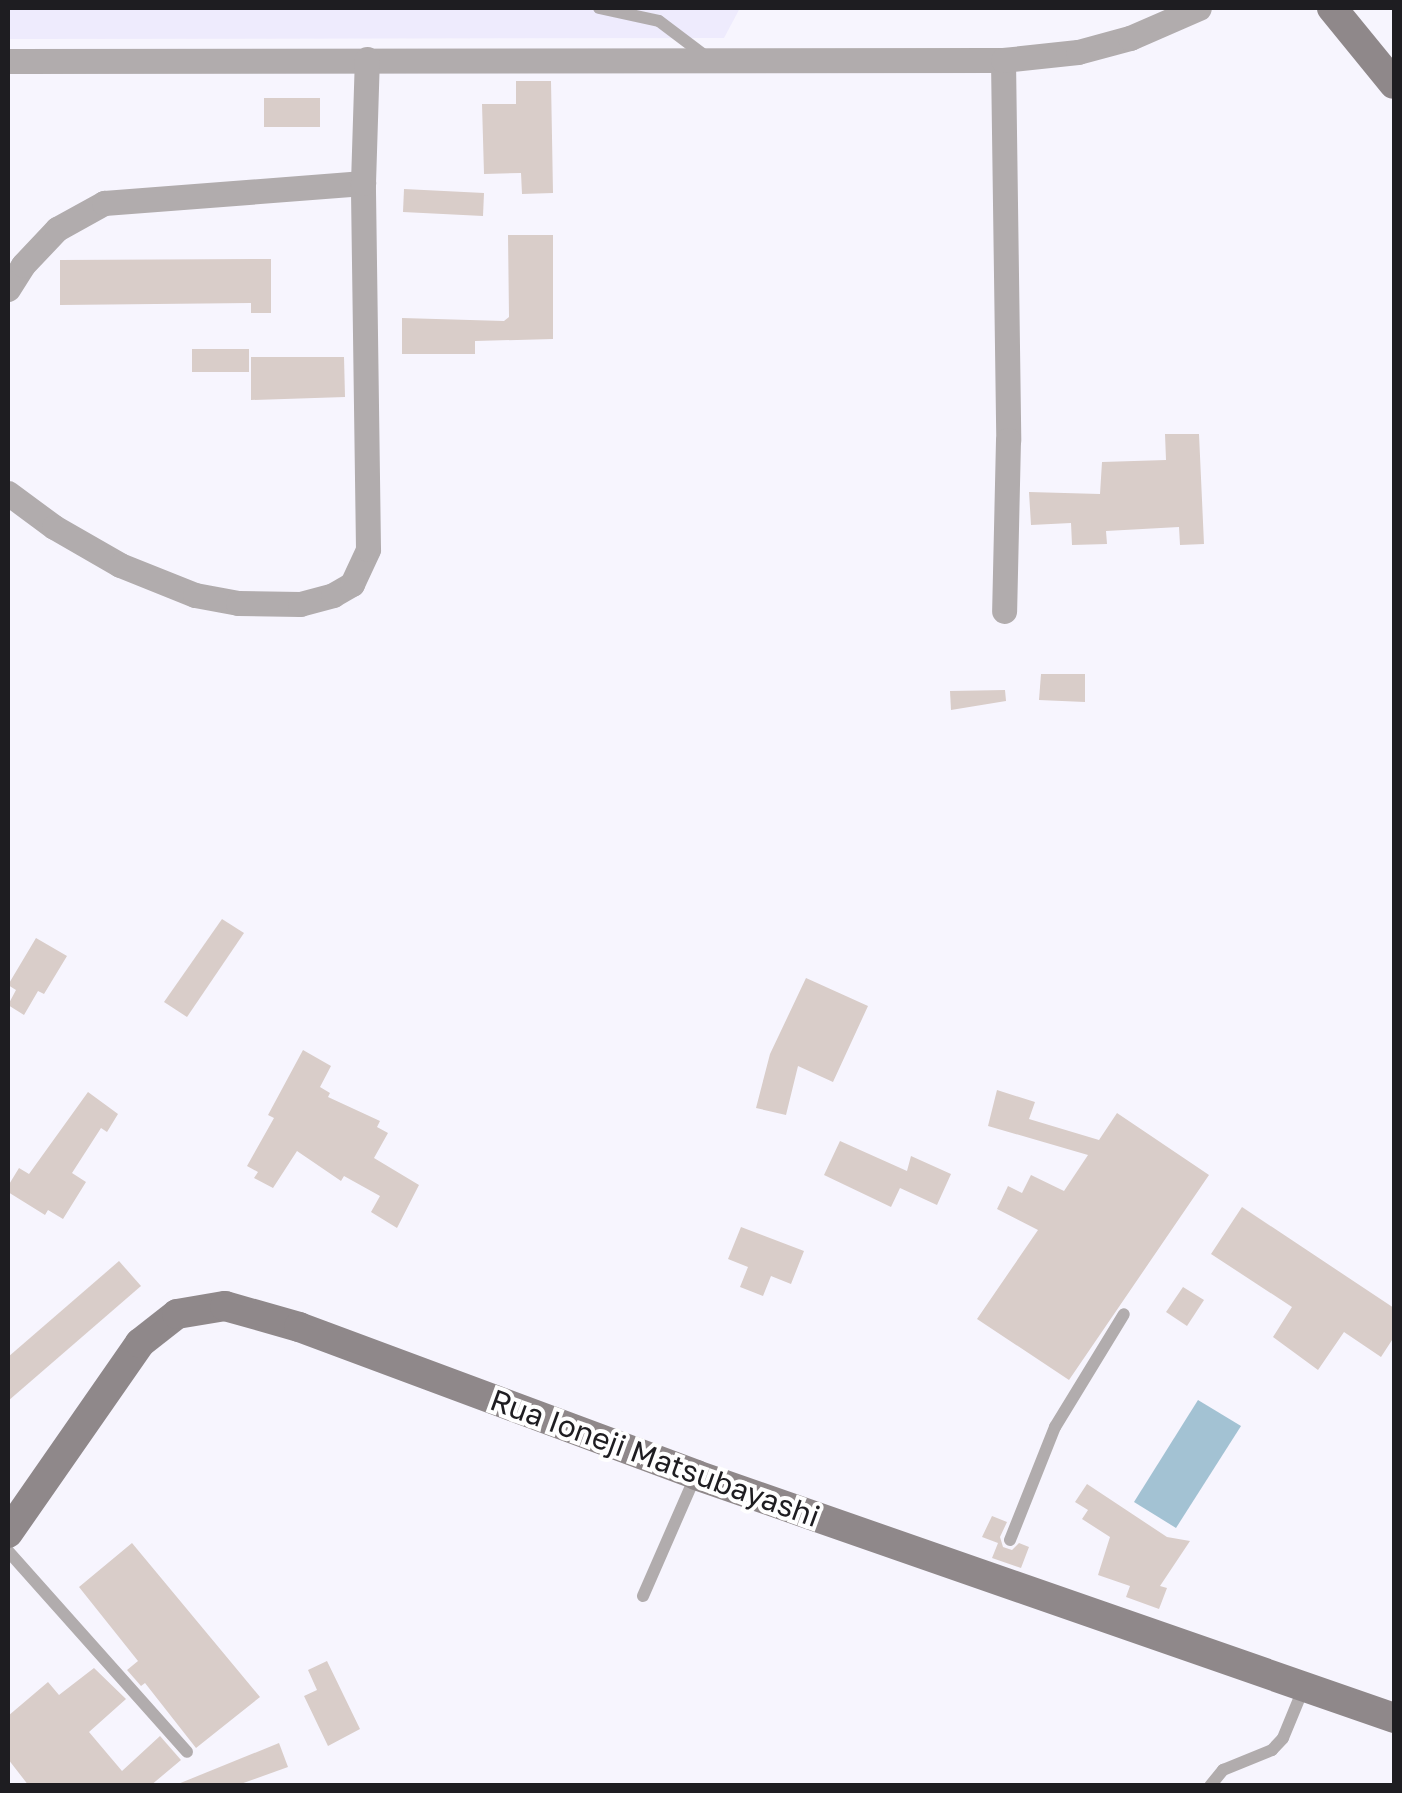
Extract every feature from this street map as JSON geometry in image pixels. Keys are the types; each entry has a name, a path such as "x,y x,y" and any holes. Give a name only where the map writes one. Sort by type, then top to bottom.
{"main road":[{"path":"1332,8 1394,84"},
{"name":"Rua Ioneji Matsubayashi","path":"8,1533 140,1343 160,1323 193,1309 225,1306 299,1327 696,1475 1000,1571 1304,1688 1394,1718"}],"street":[{"path":"8,61 1003,60 1078,52 1130,38 1199,8"},
{"path":"8,493 54,527 120,565 195,595 238,603 286,604 333,595 352,584 368,549 363,184 367,60"},
{"path":"1003,60 1008,440 1004,611"},
{"path":"8,289 23,265 57,228 104,203 363,184"}],"lane":[{"path":"599,8 659,21 710,60"},
{"path":"1010,1540 1055,1427 1124,1314"},
{"path":"643,1596 696,1475"},
{"path":"8,1550 187,1752"},
{"path":"1210,1786 1223,1770 1272,1750 1283,1738 1304,1688"}],"shaded area":[{"path":"8,8 740,8 724,38 8,39"}],"water":[{"path":"1198,1400 1241,1426 1176,1528 1134,1502"}],"building":[{"path":"516,81 551,81 553,193 522,194 521,173 484,174 482,104 516,104"},
{"path":"264,98 320,98 320,127 264,127"},
{"path":"404,189 484,193 483,216 403,212"},
{"path":"508,235 553,235 553,339 475,341 475,354 402,354 402,318 504,321 509,317"},
{"path":"271,259 271,313 251,313 251,303 60,305 60,260"},
{"path":"192,349 249,349 249,372 192,372"},
{"path":"251,357 344,357 345,397 251,400"},
{"path":"1165,434 1199,434 1204,544 1180,545 1179,527 1106,531 1107,544 1072,545 1071,523 1031,525 1029,492 1100,494 1102,462 1166,460"},
{"path":"1041,674 1085,674 1085,702 1039,700"},
{"path":"1005,690 1006,701 951,710 950,691"},
{"path":"222,919 244,933 187,1017 164,1002"},
{"path":"36,938 67,956 44,994 38,991 24,1015 8,1005 16,990 8,985"},
{"path":"806,978 868,1006 833,1082 798,1066 786,1115 756,1108 770,1054"},
{"path":"303,1050 331,1066 320,1087 330,1093 328,1097 380,1121 377,1127 388,1133 374,1158 419,1185 397,1228 371,1212 380,1196 344,1176 341,1181 297,1151 273,1188 254,1178 258,1172 247,1166 274,1118 268,1115"},
{"path":"997,1090 1035,1102 1029,1119 1099,1140 1117,1113 1209,1175 1069,1380 977,1319 1038,1230 997,1209 1008,1186 1022,1193 1031,1175 1064,1191 1088,1155 988,1126"},
{"path":"88,1092 118,1114 107,1132 101,1128 72,1173 86,1182 63,1219 48,1210 45,1215 8,1192 8,1186 19,1168 29,1174"},
{"path":"840,1141 907,1171 911,1156 951,1174 937,1205 900,1188 891,1207 824,1175"},
{"path":"1242,1207 1394,1308 1394,1337 1381,1357 1344,1332 1318,1370 1273,1337 1292,1307 1211,1254"},
{"path":"741,1227 804,1251 791,1284 771,1276 763,1296 740,1287 748,1267 728,1259"},
{"path":"119,1261 141,1286 8,1401 8,1357"},
{"path":"1183,1287 1204,1300 1187,1326 1166,1312"},
{"path":"1087,1484 1167,1537 1190,1541 1160,1586 1167,1588 1159,1609 1126,1597 1130,1586 1098,1575 1110,1537 1082,1519 1088,1510 1075,1502"},
{"path":"992,1516 1007,1522 1000,1537 1003,1547 1012,1550 1019,1543 1029,1547 1021,1568 992,1558 998,1543 982,1537"},
{"path":"132,1543 260,1697 196,1748 145,1683 141,1686 127,1670 138,1661 79,1587"},
{"path":"327,1661 360,1729 328,1746 304,1696 317,1690 308,1670"},
{"path":"94,1668 126,1699 89,1732 122,1771 160,1736 181,1760 150,1786 29,1786 8,1759 8,1716 48,1682 59,1695"},
{"path":"279,1743 288,1767 235,1786 173,1786"}]}
